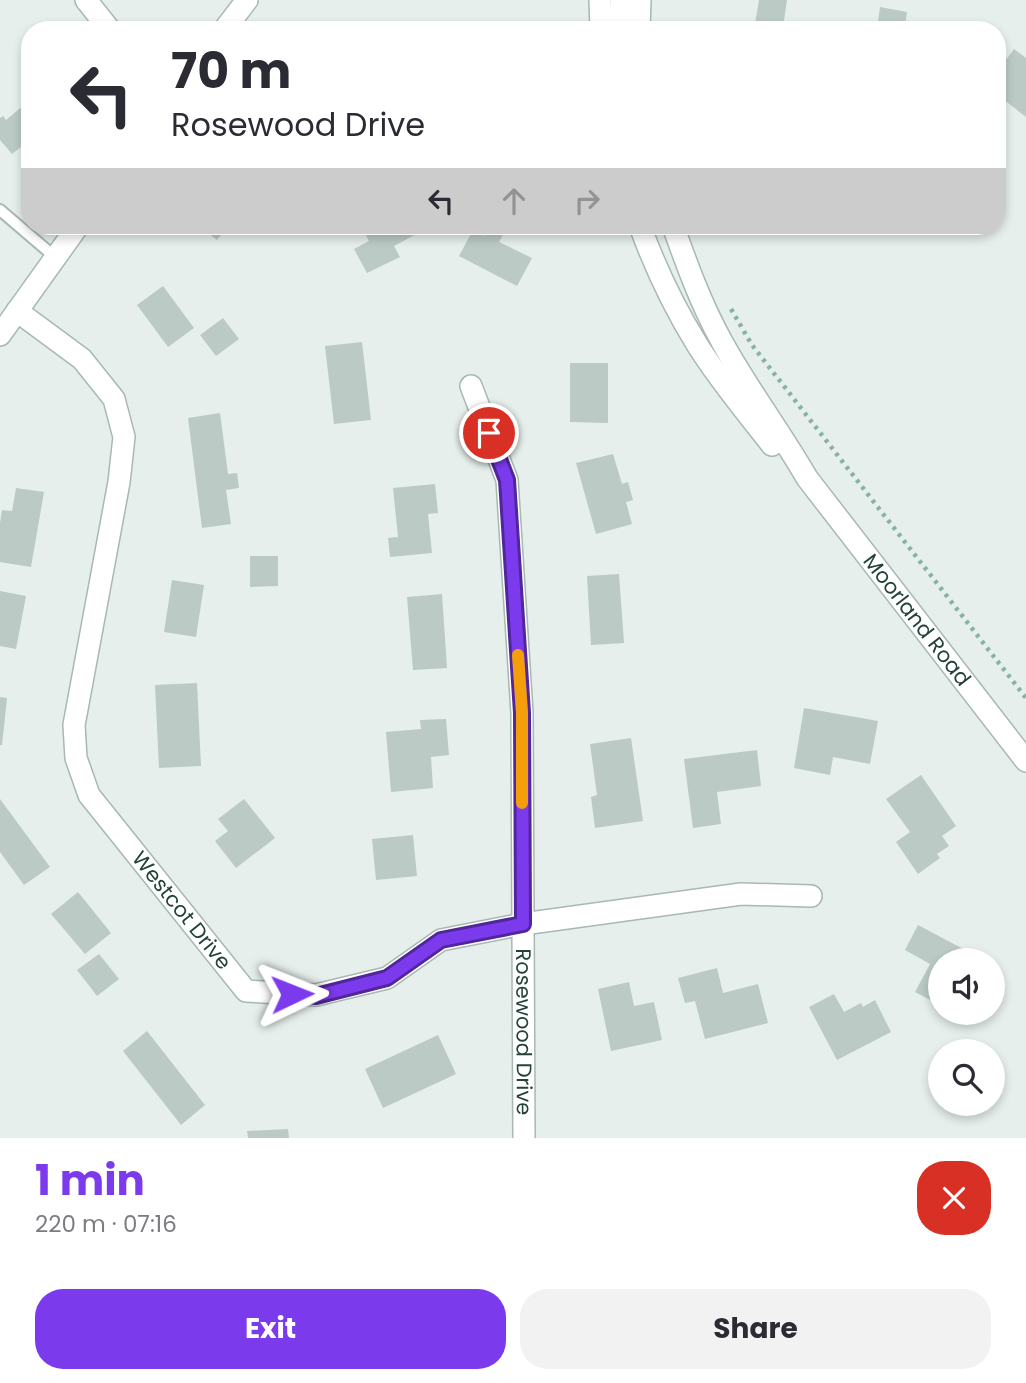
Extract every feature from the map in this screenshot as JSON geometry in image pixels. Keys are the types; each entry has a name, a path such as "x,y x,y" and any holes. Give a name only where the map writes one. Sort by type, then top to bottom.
{"street":[{"path":"86,0 103,21"},
{"path":"231,21 247,0"},
{"path":"600,0 601,21"},
{"path":"620,21 621,0"},
{"path":"639,21 640,0"},
{"path":"0,335 71,235"},
{"name":"Moorland Road","path":"643,235 672,298 698,346 772,446 807,478"},
{"path":"670,235 699,294"},
{"name":"Moorland Road","path":"676,235 720,339 807,478 1026,761"},
{"name":"Westcot Drive","path":"17,311 82,359 114,399 124,437 119,482 74,725 76,758 89,795 246,991 316,996 387,978 441,940 523,924 741,894 811,896"},
{"name":"Rosewood Drive","path":"471,386 507,480 522,713 524,1138"}],"lane":[{"path":"0,210 21,228"},
{"path":"29,235 55,257"}],"path":[{"path":"729,304 752,345 1026,698"}],"building":[{"path":"759,0 787,0 784,21 756,21"},
{"path":"880,7 907,12 906,21 878,21"},
{"path":"1014,49 1026,58 1026,117 1006,101 1006,60"},
{"path":"21,108 21,147 12,154 0,140 0,118 3,116 6,120"},
{"path":"366,235 414,235 394,246 400,257 367,273 354,249 369,241"},
{"path":"470,235 503,235 499,242 532,258 517,286 459,256"},
{"path":"163,286 194,328 168,347 137,305"},
{"path":"223,318 239,339 216,356 200,335"},
{"path":"362,342 371,420 334,424 325,346"},
{"path":"570,363 608,363 608,423 570,422"},
{"path":"220,413 228,474 237,473 239,488 226,490 231,524 202,528 188,418"},
{"path":"613,454 622,484 628,482 633,500 626,502 632,524 596,534 576,463"},
{"path":"435,484 438,513 428,514 432,553 390,557 388,538 398,537 393,488"},
{"path":"16,488 44,492 31,567 0,562 2,510 12,511"},
{"path":"250,556 278,556 278,586 250,587"},
{"path":"619,574 624,643 591,645 587,576"},
{"path":"172,580 204,585 196,637 164,632"},
{"path":"0,591 26,596 16,649 0,646"},
{"path":"442,594 447,668 413,670 407,597"},
{"path":"197,683 201,766 159,768 155,685"},
{"path":"0,697 7,698 2,745 0,745"},
{"path":"804,708 878,721 870,764 833,757 830,775 794,768"},
{"path":"446,719 449,755 431,757 433,788 391,792 386,732 421,729 420,720"},
{"path":"631,738 643,821 595,828 591,797 597,795 590,744"},
{"path":"757,750 761,786 717,792 721,824 693,828 684,759"},
{"path":"921,775 956,826 942,836 949,846 937,854 940,858 918,874 896,842 910,832 886,799"},
{"path":"0,799 50,867 24,885 0,852"},
{"path":"244,799 275,838 236,868 215,841 228,831 218,819"},
{"path":"413,835 417,876 376,880 372,839"},
{"path":"78,892 111,933 85,954 51,914"},
{"path":"918,925 961,948 928,948 928,963 905,950"},
{"path":"99,954 119,979 97,996 77,970"},
{"path":"717,968 723,993 758,984 768,1023 705,1039 695,1001 685,1003 678,978"},
{"path":"928,968 928,999 915,992"},
{"path":"629,982 634,1006 654,1002 662,1040 611,1051 598,989"},
{"path":"834,994 844,1012 861,1003 863,1007 875,1000 891,1032 837,1060 809,1007"},
{"path":"147,1031 205,1105 181,1125 123,1051"},
{"path":"438,1035 456,1074 383,1108 365,1069"},
{"path":"288,1129 289,1138 248,1138 247,1131"}],"slow traffic":[{"path":"518,655 522,713 522,803"}],"route":[{"path":"292,994 316,996 387,978 441,940 523,924 522,713 507,480 489,433"}]}
